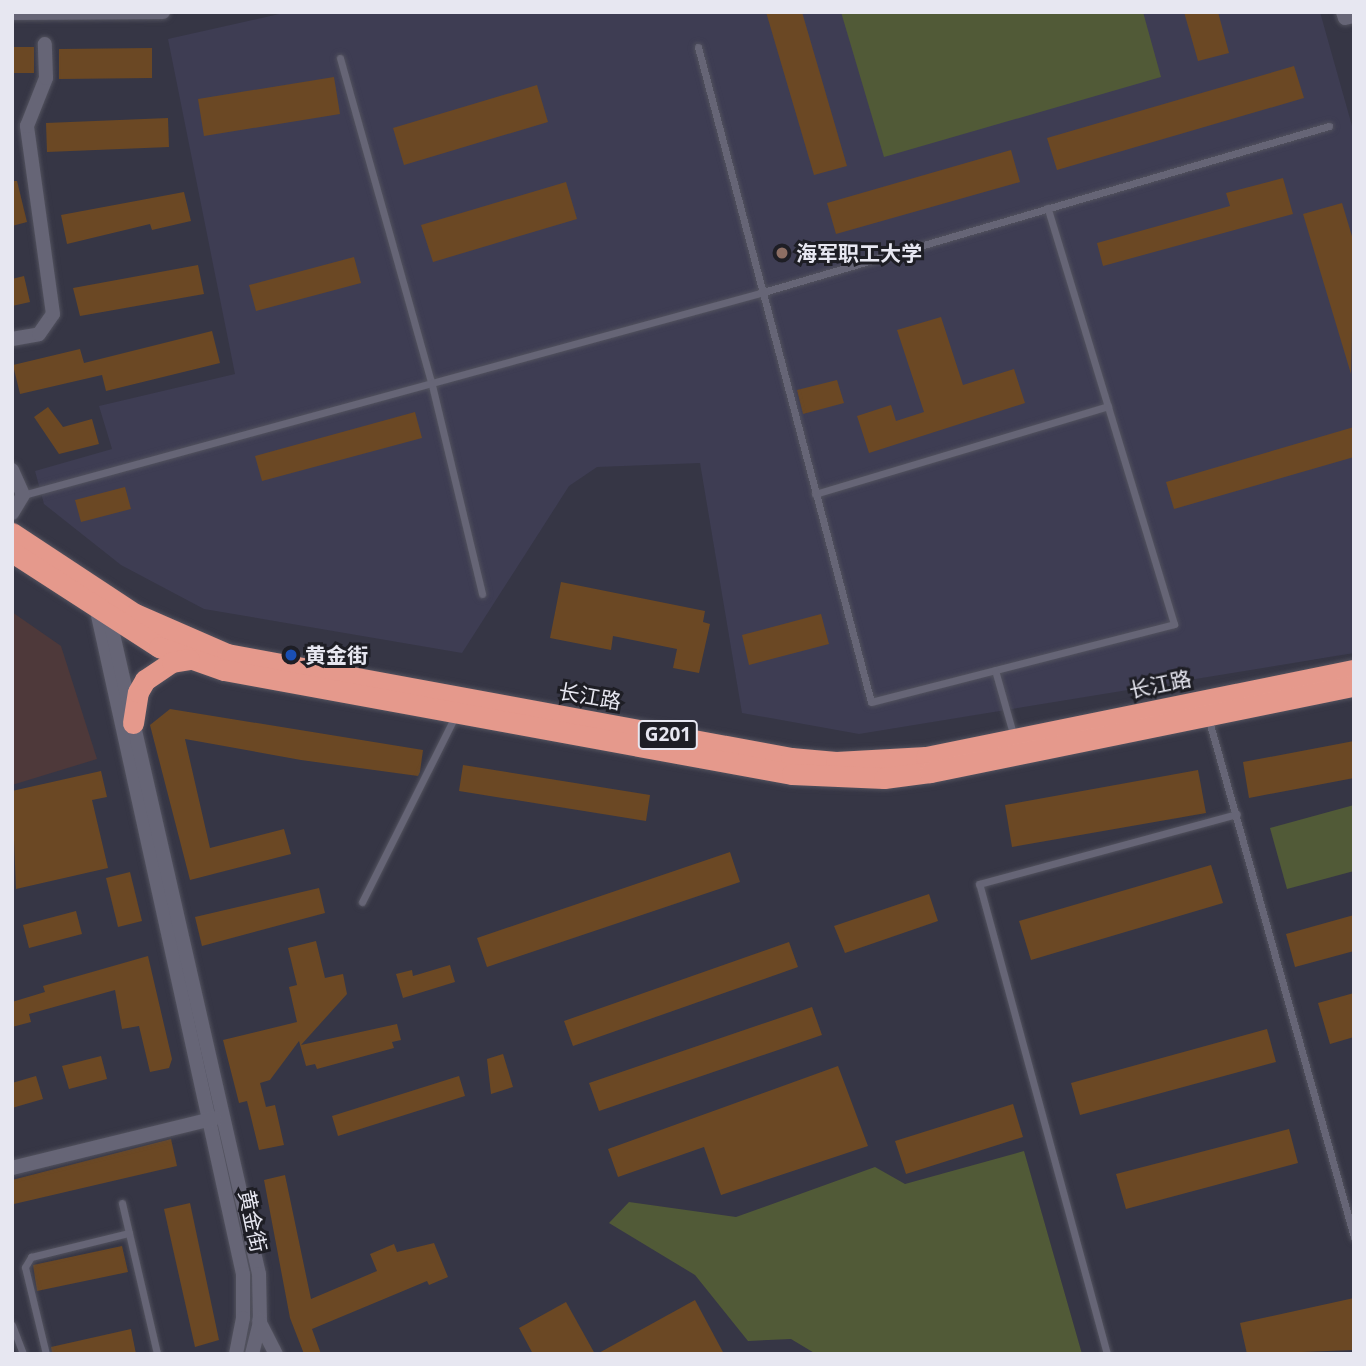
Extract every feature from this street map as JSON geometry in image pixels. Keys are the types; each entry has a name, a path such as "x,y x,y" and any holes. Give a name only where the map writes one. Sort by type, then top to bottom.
{"highway":[{"name":"长江路","path":"12,533 102,605 227,654 791,758 884,762 1015,739 1354,670"},
{"name":"长江路","path":"12,552 189,659 457,713 835,778 930,772 1354,686"},
{"path":"134,723 135,699 145,680 172,662 189,659"}],"street":[{"path":"12,13 163,12"},
{"path":"1343,12 1345,18 1354,16"},
{"path":"12,339 39,334 53,314 27,126 46,78 45,44"},
{"path":"12,470 23,495 12,513"},
{"name":"黄金街","path":"102,605 134,723 259,1274 260,1322 252,1354"},
{"name":"黄金街","path":"102,605 208,1119 243,1274 243,1318 236,1354"},
{"path":"12,1168 224,1115"},
{"path":"243,1318 260,1322 276,1354"}],"lane":[{"path":"698,47 760,293 871,702 1174,624 1048,208"},
{"path":"340,58 431,381 481,594"},
{"path":"23,495 760,293 1329,126"},
{"path":"814,494 1108,406"},
{"path":"995,670 1015,739"},
{"path":"362,902 457,713"},
{"path":"1207,716 1237,814 1354,1237"},
{"path":"1107,1354 979,884 1237,814"},
{"path":"122,1203 157,1354"},
{"path":"46,1354 25,1267 31,1257 129,1233"},
{"path":"12,1325 23,1354"}],"shaded area":[{"name":"海军职工大学","path":"288,12 1320,12 1354,133 1354,653 859,734 742,713 700,463 597,467 569,486 462,653 204,609 121,565 44,504 35,471 112,449 99,406 235,374 168,39"},
{"path":"12,612 61,646 97,759 12,785"}],"green space":[{"path":"841,12 1143,12 1161,77 884,157"},
{"path":"1354,805 1354,871 1287,889 1270,828"},
{"path":"1024,1151 1082,1354 816,1354 791,1339 748,1341 695,1275 609,1223 629,1202 736,1217 875,1167 905,1184"}],"building":[{"path":"766,12 802,12 847,166 814,175"},
{"path":"1184,12 1218,12 1229,53 1198,61"},
{"path":"12,47 34,47 34,73 12,73"},
{"path":"152,48 152,78 59,79 59,49"},
{"path":"1294,66 1304,98 1057,170 1047,138"},
{"path":"334,77 340,114 204,136 198,99"},
{"path":"537,85 548,122 404,165 393,128"},
{"path":"168,118 169,147 47,152 46,123"},
{"path":"1011,150 1020,182 836,234 827,203"},
{"path":"1283,178 1293,214 1103,266 1097,243 1230,206 1226,193"},
{"path":"12,181 17,181 27,222 12,226"},
{"path":"566,182 577,219 433,262 421,225"},
{"path":"184,192 191,221 152,230 150,224 67,244 61,215"},
{"path":"1342,203 1354,243 1351,374 1303,214"},
{"path":"354,257 361,283 256,311 249,285"},
{"path":"198,265 204,294 80,316 73,288"},
{"path":"24,276 30,302 12,306 12,279"},
{"path":"941,317 963,385 1014,369 1025,403 869,453 857,416 891,405 896,421 924,412 897,330"},
{"path":"212,331 220,363 106,391 102,375 20,394 13,365 80,349 84,363"},
{"path":"837,380 844,403 803,414 797,390"},
{"path":"48,407 63,427 92,419 99,444 59,454 34,417"},
{"path":"415,412 422,438 262,481 255,456"},
{"path":"1354,427 1354,457 1174,509 1166,482"},
{"path":"125,487 131,509 81,522 75,500"},
{"path":"561,582 705,611 703,622 710,624 699,673 673,668 677,649 613,636 611,650 550,638"},
{"path":"821,614 829,644 749,665 742,635"},
{"path":"170,709 423,750 420,772 418,776 301,760 185,739 210,848 284,829 291,854 190,880 150,725"},
{"path":"1354,741 1354,778 1249,798 1243,762"},
{"path":"463,765 650,795 646,821 459,791"},
{"path":"1198,770 1206,813 1012,847 1005,805"},
{"path":"101,771 107,797 92,800 108,868 16,889 12,791"},
{"path":"730,852 740,882 487,967 477,938"},
{"path":"1211,865 1223,903 1031,960 1019,921"},
{"path":"130,872 142,921 118,927 106,878"},
{"path":"319,888 325,913 202,946 195,917"},
{"path":"929,894 938,921 845,953 834,926"},
{"path":"76,911 82,934 29,948 23,925"},
{"path":"1354,915 1354,951 1295,967 1286,934"},
{"path":"316,941 325,978 343,974 347,994 301,1045 397,1024 401,1040 392,1042 394,1048 317,1069 315,1064 306,1066 299,1041 270,1080 260,1083 266,1107 275,1105 284,1145 259,1150 247,1101 239,1103 223,1040 297,1022 289,987 297,985 288,948"},
{"path":"789,942 798,967 573,1046 564,1021"},
{"path":"148,956 172,1059 169,1068 150,1072 139,1026 122,1029 115,990 29,1014 31,1022 12,1027 12,1002 45,992 43,986"},
{"path":"450,965 455,982 403,998 396,974 412,970 413,976"},
{"path":"1354,993 1354,1037 1330,1044 1318,1003"},
{"path":"812,1007 822,1035 599,1111 589,1083"},
{"path":"1267,1029 1276,1062 1080,1115 1071,1083"},
{"path":"503,1054 513,1087 491,1094 487,1059"},
{"path":"101,1056 107,1079 69,1089 62,1066"},
{"path":"838,1066 868,1146 721,1195 704,1147 618,1177 608,1149"},
{"path":"36,1076 43,1099 12,1108 12,1083"},
{"path":"459,1076 465,1096 338,1136 332,1116"},
{"path":"1013,1104 1023,1137 906,1174 895,1141"},
{"path":"1289,1129 1298,1163 1126,1209 1116,1174"},
{"path":"171,1139 177,1166 14,1204 12,1180"},
{"path":"285,1175 311,1299 377,1271 370,1254 394,1244 397,1252 434,1243 448,1277 429,1285 427,1281 312,1329 321,1354 304,1354 290,1318 264,1180"},
{"path":"190,1203 219,1340 195,1347 164,1209"},
{"path":"122,1246 128,1272 37,1291 33,1265"},
{"path":"1354,1298 1354,1350 1247,1354 1240,1323"},
{"path":"695,1300 724,1354 597,1354"},
{"path":"566,1302 595,1354 533,1354 519,1328"},
{"path":"131,1329 136,1354 52,1354 51,1347"}],"place":[{"name":"海军职工大学","path":"782,253"},
{"name":"黄金街","path":"291,655"}]}
